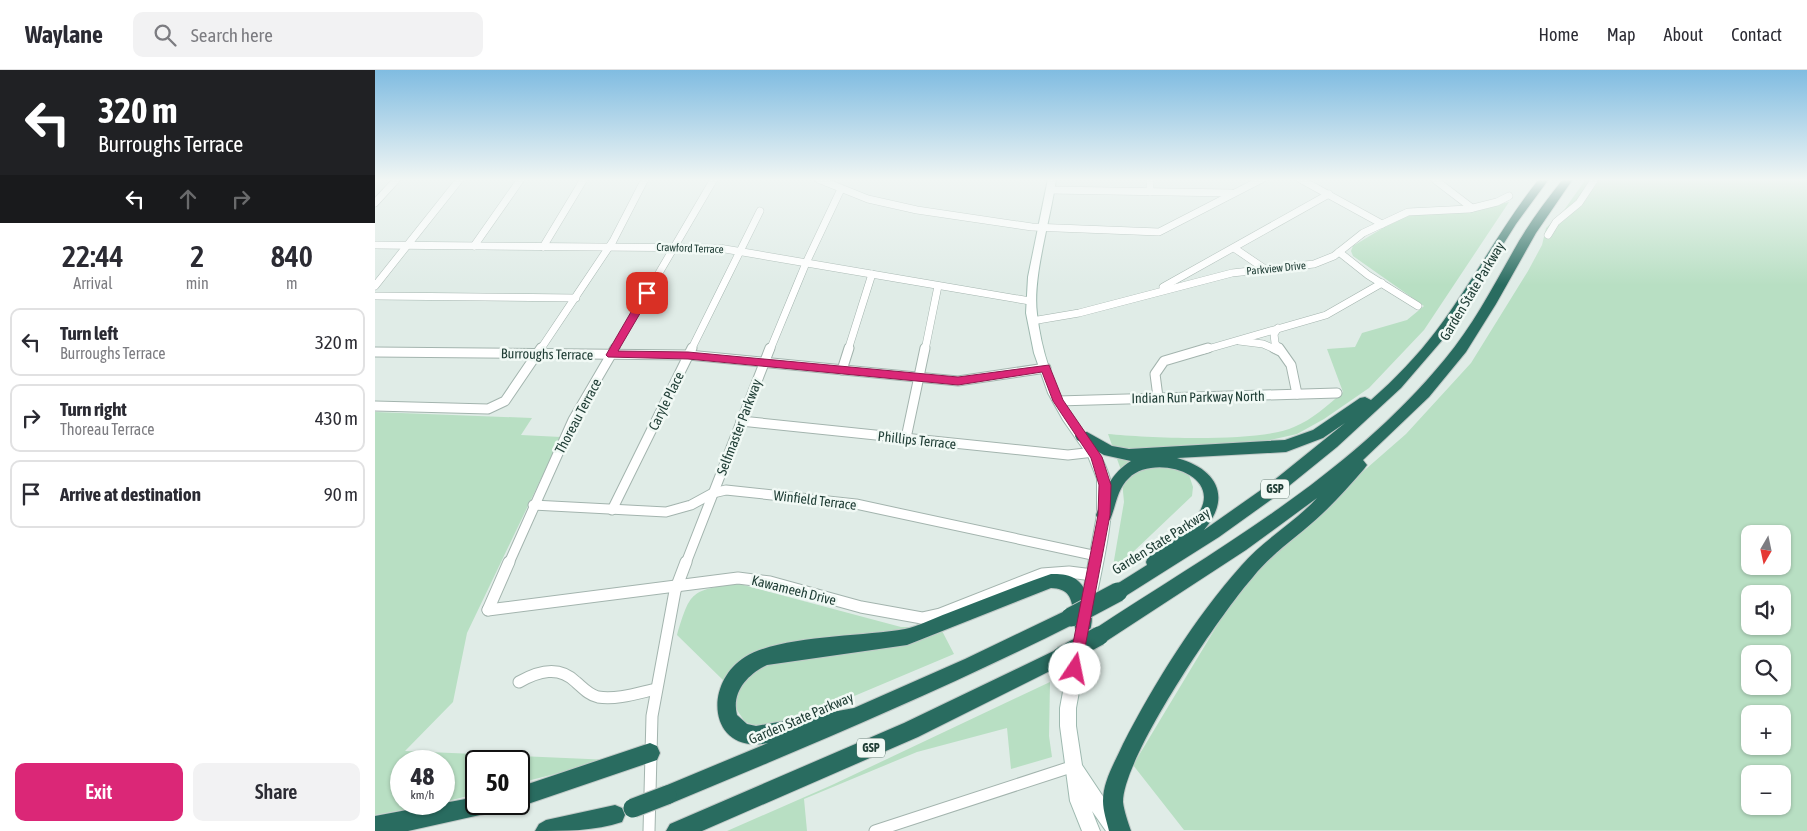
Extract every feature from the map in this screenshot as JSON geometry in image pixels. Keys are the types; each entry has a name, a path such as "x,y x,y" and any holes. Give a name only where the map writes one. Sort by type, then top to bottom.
{"highway":[{"name":"Garden State Parkway","path":"677,831 911,730 1062,656 1085,627 1118,592 1208,537 1283,483 1346,431 1416,364 1456,314 1505,231 1517,215"},
{"name":"Garden State Parkway","path":"574,831 667,795 855,717 988,659 1085,627 1209,566 1281,517 1348,464 1417,401 1472,334 1544,215"},
{"path":"1082,436 1109,451 1129,455 1286,446 1309,439 1328,429 1416,364"},
{"path":"1119,831 1113,802 1121,771 1151,714 1203,630 1254,564 1330,496 1417,401"},
{"path":"1093,452 1119,460 1156,460 1179,463 1198,474 1208,487 1210,506 1201,521 1118,592"},
{"path":"1104,515 1115,487 1123,474 1137,464 1156,460"},
{"path":"855,717 756,736 733,728 728,720 725,704 730,688 736,678 750,664 762,658 775,654 907,637 1051,581 1068,582 1077,590 1083,606 1085,627"},
{"path":"530,793 649,753"},
{"path":"375,827 465,809"},
{"path":"546,831 624,812"}],"main road":[{"path":"1046,215 1031,301 1032,321 1058,401 1093,452 1104,478 1106,498 1068,716 1068,736 1079,802 1091,831"},
{"path":"1074,766 1097,804 1119,831"}],"street":[{"path":"375,286 432,215"},
{"path":"474,246 496,215"},
{"path":"543,246 562,215"},
{"path":"375,406 488,409 497,406 507,399 610,247 627,215"},
{"name":"Thoreau Terrace","path":"488,610 533,505 573,420 693,215"},
{"name":"Caryle Place","path":"612,510 758,215"},
{"name":"Selfmaster Parkway","path":"677,584 764,363 806,263 829,215"},
{"path":"951,215 1044,227 1159,232 1193,215"},
{"path":"1150,294 1293,215"},
{"path":"1365,215 1382,224"},
{"name":"Parkview Drive","path":"1032,321 1079,314 1225,274 1309,265 1339,252 1355,238 1403,215"},
{"path":"1548,235 1556,222 1565,215"},
{"name":"Crawford Terrace","path":"375,245 717,248 1031,301"},
{"path":"1233,248 1265,269"},
{"path":"1339,252 1382,284 1418,306"},
{"path":"842,370 872,274"},
{"path":"1158,397 1155,374 1161,363 1331,313 1382,284"},
{"path":"906,438 938,286"},
{"path":"375,296 575,298"},
{"path":"1278,328 1273,337 1280,351 1291,365 1297,394"},
{"path":"1229,342 1257,343 1280,351"},
{"name":"Burroughs Terrace","path":"375,352 688,355 963,381 1046,368"},
{"name":"Indian Run Parkway North","path":"1058,401 1337,394"},
{"name":"Phillips Terrace","path":"741,422 1068,455 1093,452"},
{"name":"Winfield Terrace","path":"533,505 666,512 697,503 713,493 727,490 856,504 1097,556"},
{"name":"Kawameeh Drive","path":"488,610 730,578 754,579 861,607 922,618 946,612 1042,574 1062,572 1093,575"},
{"path":"649,831 649,753 656,688 677,584"},
{"path":"519,682 534,674 555,671 571,677 585,691 600,697 656,688"},
{"path":"875,831 1074,766"}],"green space":[{"path":"1411,215 1501,215 1424,330 1369,388 1324,419 1297,434 1257,443 1179,445 1193,487 1192,496 1112,572 1124,502 1121,470 1108,434 1176,438 1256,435 1278,432 1294,427 1320,412 1343,392 1327,349 1355,347 1362,333 1407,320 1424,306 1353,256 1351,251 1353,246"},
{"path":"1560,215 1807,215 1807,831 1184,830 1133,765 1239,589 1343,489 1406,434 1471,363 1542,245 1546,228"},
{"path":"375,412 532,418 521,435 561,437 467,633 453,702 406,750 390,750 390,812 375,815"},
{"path":"736,583 901,627 940,627 954,654 783,726 763,728 745,722 735,707 725,682 677,635 686,609 695,595 710,588"},
{"path":"1050,682 1049,736 1052,757 1011,769 1007,728 917,752 804,799 807,831 727,831 832,785"},
{"path":"455,753 465,754 465,797 455,799"},
{"path":"530,756 611,760 530,780"}],"route":[{"path":"647,293 611,355 688,355 958,381 1046,368 1058,401 1096,457 1103,472 1105,485 1104,515 1075,669"}]}
